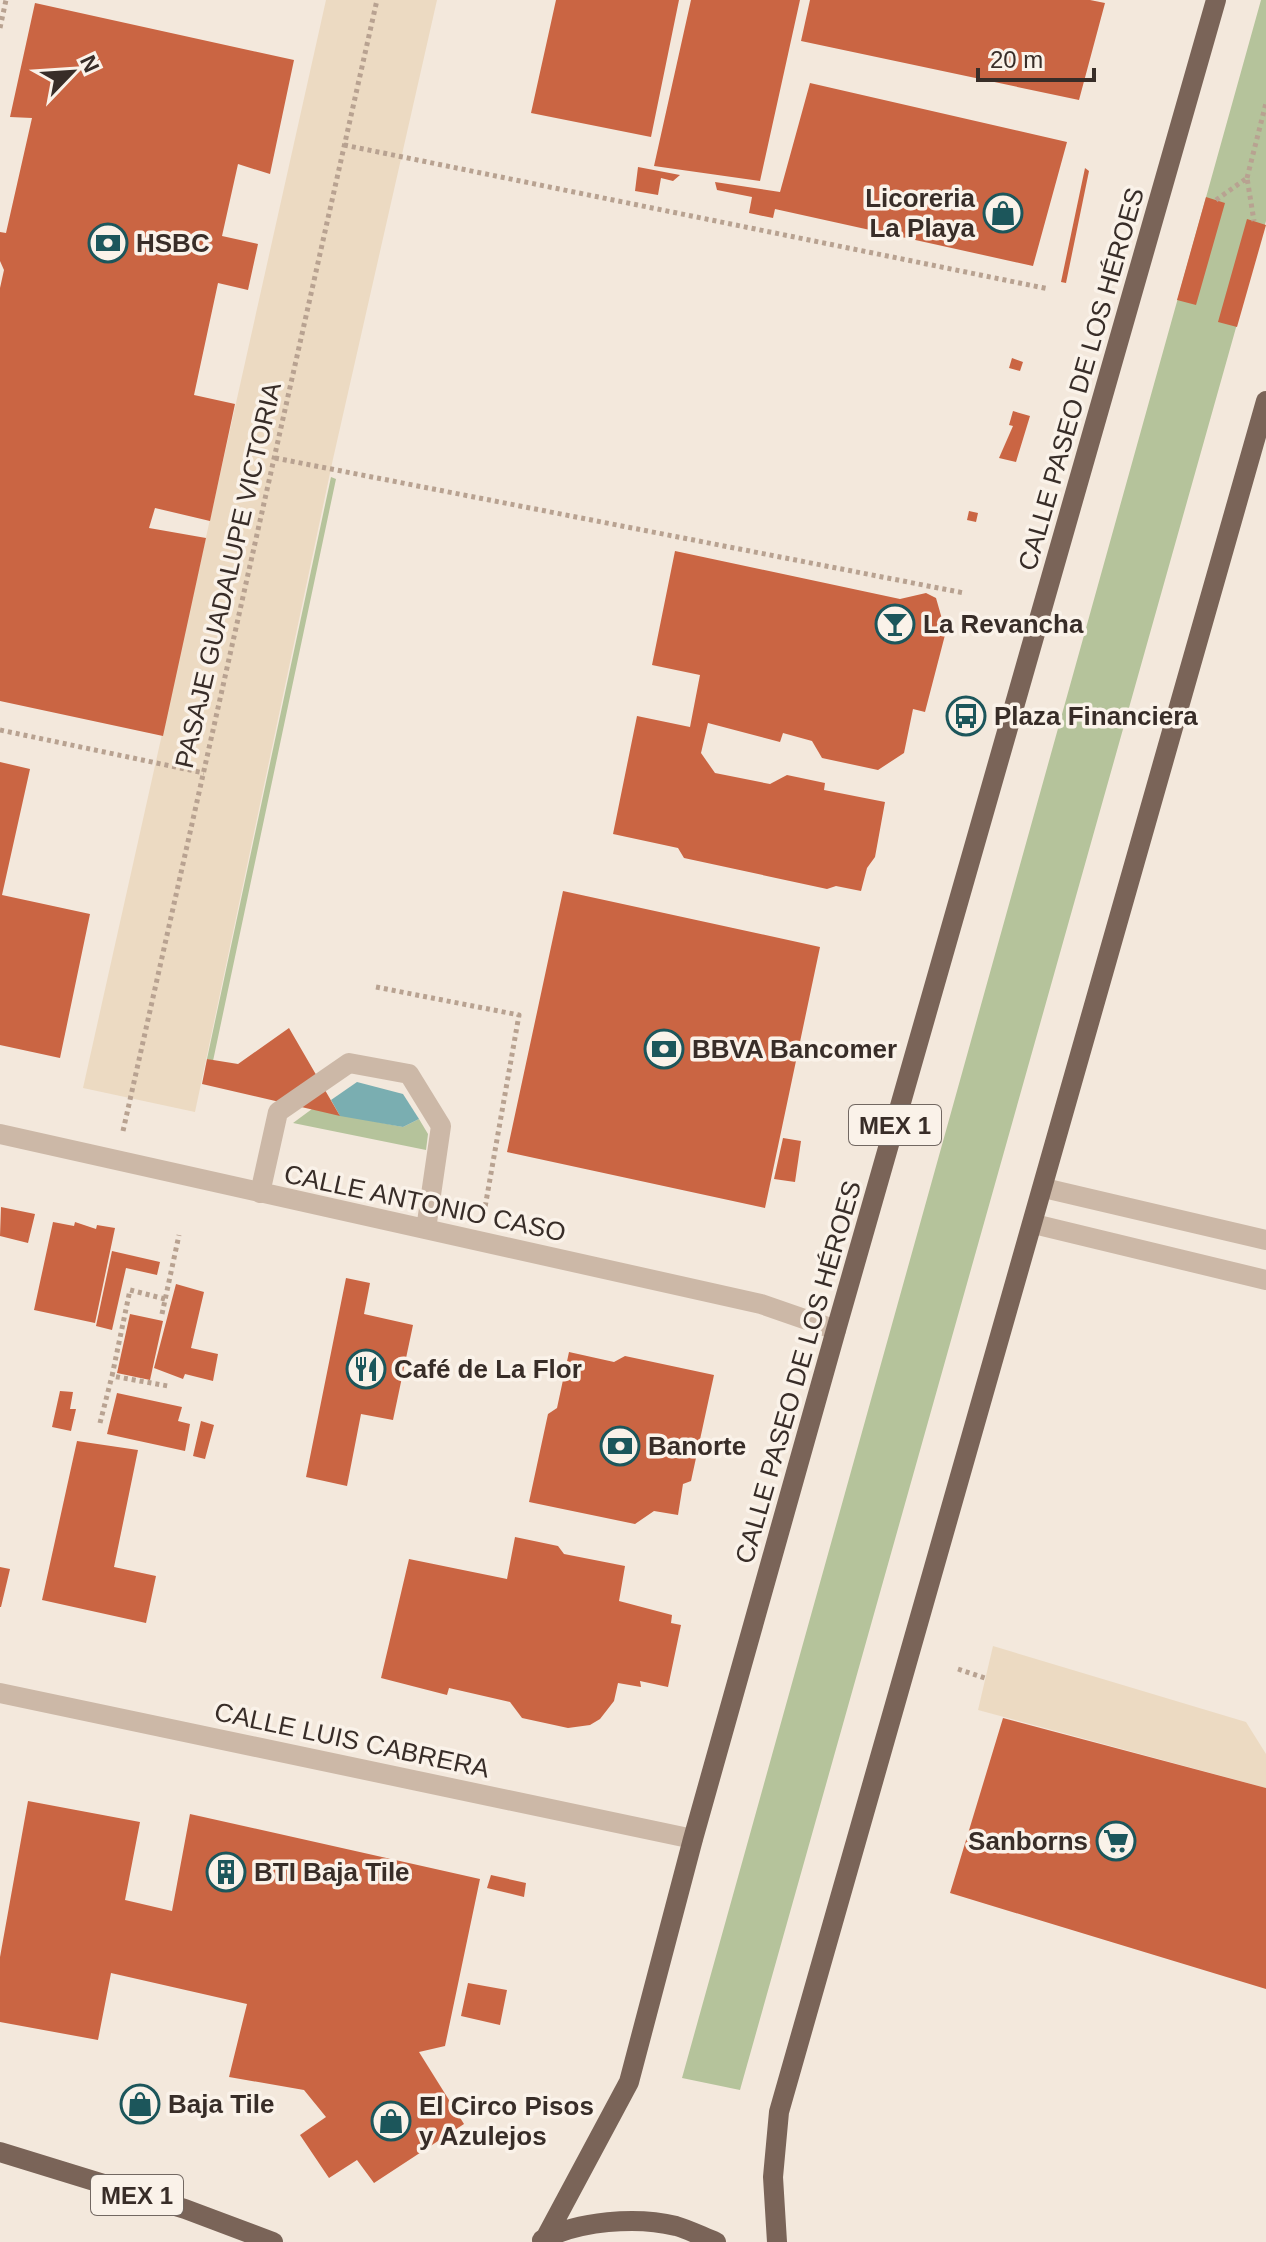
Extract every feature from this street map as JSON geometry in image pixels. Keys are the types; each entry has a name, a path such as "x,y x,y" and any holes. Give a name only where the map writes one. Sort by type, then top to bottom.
{"main road":[{"name":"CALLE PASEO DE LOS HÉROES","path":"542,2240 629,2082 693,1839 836,1330 1216,0"},
{"path":"777,2242 773,2177 779,2112 1266,401"},
{"name":"MEX 1","path":"0,2152 185,2209 273,2242"},
{"path":"542,2240 589,2226 634,2221 676,2226 716,2242"}],"street":[{"path":"260,1193 278,1112 349,1063 409,1074 441,1126 426,1229"},
{"name":"CALLE ANTONIO CASO","path":"0,1134 761,1304 836,1330"},
{"path":"1044,1188 1266,1240"},
{"path":"1034,1224 1266,1280"},
{"name":"CALLE LUIS CABRERA","path":"0,1693 693,1839"}],"path":[{"path":"0,28 6,0"},
{"name":"PASAJE GUADALUPE VICTORIA","path":"116,1159 377,0"},
{"path":"1254,221 1247,178 1266,103"},
{"path":"344,145 1049,289"},
{"path":"1216,200 1247,178"},
{"path":"275,458 964,593"},
{"path":"0,730 204,773"},
{"path":"376,987 519,1015 479,1241"},
{"path":"162,1314 179,1235"},
{"path":"100,1423 130,1290 165,1299"},
{"path":"112,1376 168,1386"},
{"path":"958,1669 985,1678"}],"green space":[{"path":"1261,0 1266,0 1266,221 740,2090 682,2078"},
{"path":"331,477 336,479 213,1061 207,1059"},
{"path":"312,1109 403,1127 419,1119 428,1134 426,1150 293,1123"}],"shaded area":[{"path":"326,0 437,0 333,459 195,1112 83,1088"},
{"path":"993,1646 1246,1722 1266,1754 1266,1788 978,1710"}],"water":[{"path":"357,1082 403,1094 419,1119 403,1127 340,1116 331,1100"}],"building":[{"path":"556,0 679,0 651,137 531,113"},
{"path":"691,0 800,0 760,181 654,166"},
{"path":"810,0 1090,0 1105,3 1079,100 801,41"},
{"path":"35,3 294,60 270,174 238,164 222,236 258,244 248,290 218,283 194,395 235,404 210,521 155,508 149,528 206,538 163,736 0,701 0,288 4,270 0,261 0,232 6,233 32,118 10,117"},
{"path":"810,83 1067,142 1033,266 775,209 773,218 749,213 752,197 717,190 715,182 780,192"},
{"path":"638,167 680,175 673,181 661,178 658,195 635,191"},
{"path":"1085,168 1089,171 1066,283 1061,282"},
{"path":"1206,197 1225,203 1196,305 1177,300"},
{"path":"1247,219 1266,225 1237,327 1218,322"},
{"path":"1012,358 1023,362 1020,371 1009,368"},
{"path":"1013,411 1030,416 1016,462 999,458 1013,426 1009,425"},
{"path":"969,511 978,513 976,522 967,520"},
{"path":"675,551 900,599 926,593 936,598 942,619 937,633 945,635 925,712 913,709 904,753 878,770 822,758 812,741 783,733 780,742 708,723 701,753 715,773 770,784 787,775 825,783 824,790 885,802 875,857 867,868 861,891 836,886 827,889 684,858 678,848 613,834 637,716 690,727 700,675 652,665"},
{"path":"0,762 30,769 2,895 90,914 60,1058 0,1045"},
{"name":"BBVA Bancomer","path":"563,891 820,947 765,1208 507,1152"},
{"path":"289,1028 340,1116 202,1084 207,1059 238,1064"},
{"path":"783,1138 801,1141 795,1182 774,1179"},
{"path":"1,1207 35,1214 28,1243 0,1236"},
{"path":"53,1222 74,1226 75,1222 96,1229 97,1225 115,1228 95,1323 34,1310"},
{"path":"112,1251 160,1262 157,1275 126,1268 112,1330 96,1326"},
{"name":"Café de La Flor","path":"346,1278 370,1283 364,1314 413,1325 393,1420 361,1414 347,1486 306,1477"},
{"path":"176,1284 204,1292 191,1348 218,1354 213,1381 185,1374 183,1379 154,1368"},
{"path":"130,1314 163,1321 150,1380 117,1373"},
{"name":"Banorte","path":"569,1352 614,1362 625,1356 714,1375 691,1481 683,1484 678,1515 654,1511 635,1524 529,1502 548,1414 557,1408"},
{"path":"60,1391 73,1392 70,1409 76,1409 71,1431 52,1427"},
{"path":"117,1393 182,1407 178,1421 190,1424 185,1451 107,1434"},
{"path":"201,1421 214,1425 205,1459 193,1456"},
{"path":"77,1441 138,1450 114,1567 156,1576 146,1623 42,1600"},
{"path":"515,1537 558,1546 564,1554 625,1566 619,1601 672,1615 671,1623 681,1625 668,1687 640,1681 641,1687 618,1683 614,1701 600,1719 590,1725 568,1728 522,1718 510,1702 449,1688 447,1695 381,1678 409,1559 507,1579"},
{"path":"0,1567 10,1569 1,1607 0,1607"},
{"name":"Sanborns","path":"1003,1718 1266,1788 1266,1989 950,1893"},
{"path":"28,1801 140,1822 125,1900 172,1911 190,1814 480,1879 445,2046 419,2052 464,2124 374,2183 357,2160 329,2178 300,2135 326,2117 304,2090 229,2077 247,2004 111,1973 98,2040 0,2022 0,1957"},
{"path":"491,1875 526,1883 524,1897 487,1888"},
{"path":"468,1983 507,1990 500,2025 461,2016"}],"place":[{"name":"Licoreria La Playa","path":"1003,213"},
{"name":"HSBC","path":"108,243"},
{"name":"La Revancha","path":"895,624"},
{"name":"Plaza Financiera","path":"966,716"},
{"name":"BBVA Bancomer","path":"664,1049"},
{"name":"Café de La Flor","path":"366,1369"},
{"name":"Banorte","path":"620,1446"},
{"name":"Sanborns","path":"1116,1841"},
{"name":"BTI Baja Tile","path":"226,1872"},
{"name":"Baja Tile","path":"140,2104"},
{"name":"El Circo Pisos y Azulejos","path":"391,2121"}]}
